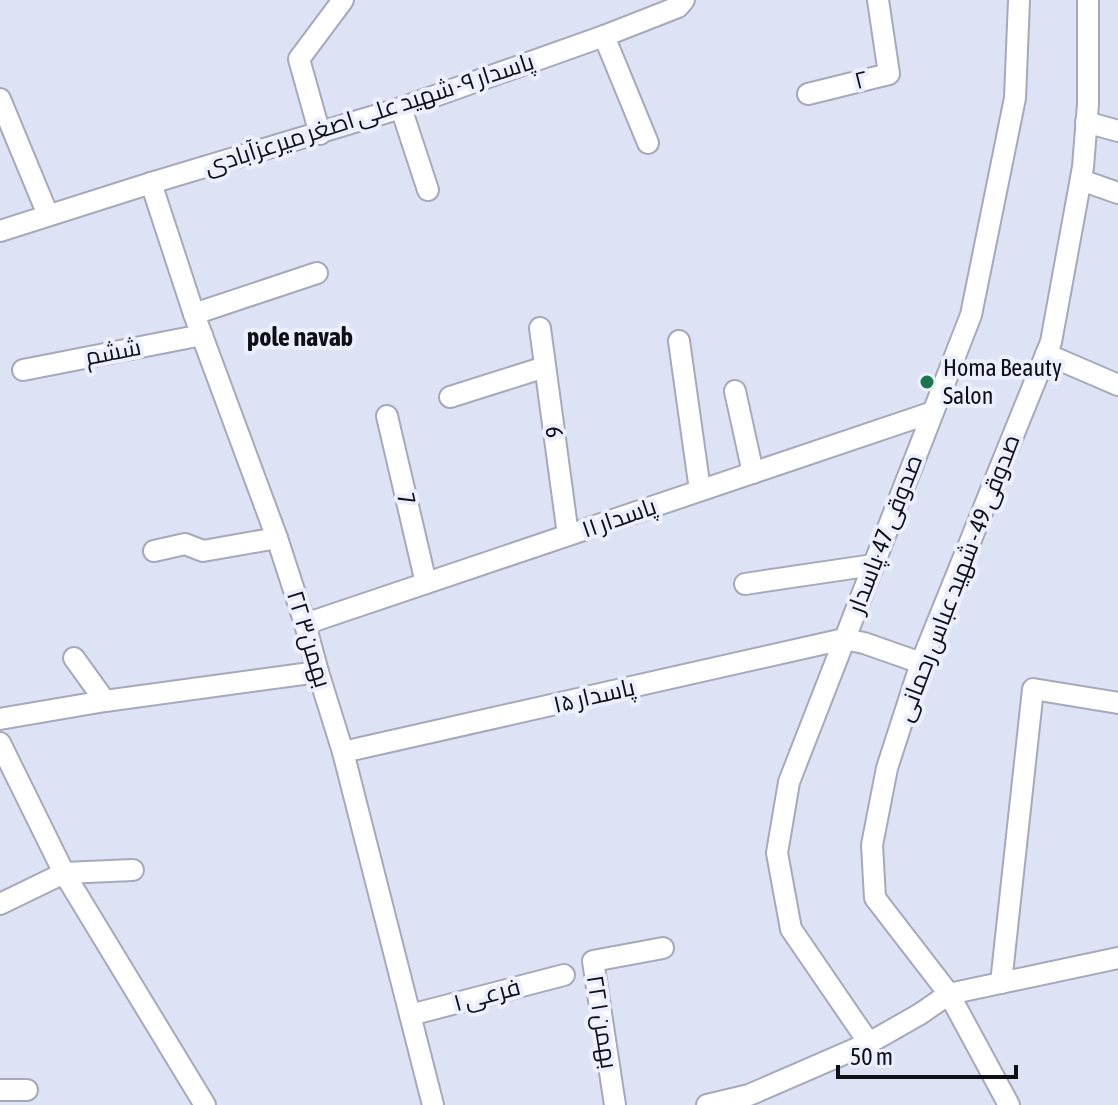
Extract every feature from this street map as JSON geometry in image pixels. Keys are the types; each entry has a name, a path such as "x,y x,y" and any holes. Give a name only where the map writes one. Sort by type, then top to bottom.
{"street":[{"path":"320,134 299,59 343,0"},
{"name":"۲","path":"808,94 889,74 878,0"},
{"name":"صدوقی 47-پاسدار","path":"869,1043 791,929 777,853 789,782 854,641 873,565 971,315 1015,98 1019,0"},
{"name":"صدوقی 49 - شهید عباس رحمانی","path":"1009,1105 949,994 875,898 872,845 913,660 1051,342 1081,180 1086,122 1088,0"},
{"name":"پاسدار ۹- شهید علی اصغر میرعزآبادی","path":"0,231 401,108 604,36 679,2"},
{"path":"604,36 648,143"},
{"path":"0,99 48,215"},
{"path":"401,108 428,190"},
{"path":"1086,122 1118,131"},
{"path":"1081,180 1118,193"},
{"name":"۲۲ بهمن۳","path":"151,183 194,314 277,538 305,624 343,752 433,1105"},
{"path":"194,314 317,273"},
{"name":"6","path":"540,328 568,535"},
{"name":"ششم","path":"23,370 202,335"},
{"path":"679,341 700,490"},
{"path":"1046,354 1118,385"},
{"path":"450,397 545,367"},
{"path":"735,391 753,473"},
{"name":"پاسدار ۱۱","path":"305,624 933,412"},
{"name":"7","path":"387,416 426,583"},
{"path":"154,551 185,544 203,551 277,538"},
{"path":"745,584 873,565"},
{"path":"854,641 913,660"},
{"name":"پاسدار ۱۵","path":"343,752 854,641"},
{"path":"74,658 105,701"},
{"path":"0,719 105,701 318,672"},
{"path":"1001,983 1033,689 1118,703"},
{"path":"0,743 64,873 205,1105"},
{"path":"0,904 64,873 133,870"},
{"name":"۲۲ بهمن ۱","path":"615,1105 593,961 663,948"},
{"path":"707,1105 749,1095 869,1043 949,994 1118,958"},
{"name":"فرعی ۱","path":"410,1015 564,975"},
{"path":"0,1090 27,1090"}],"place":[{"name":"Homa Beauty Salon","path":"927,382"}],"district":[{"name":"pole navab","path":"300,337"}]}
